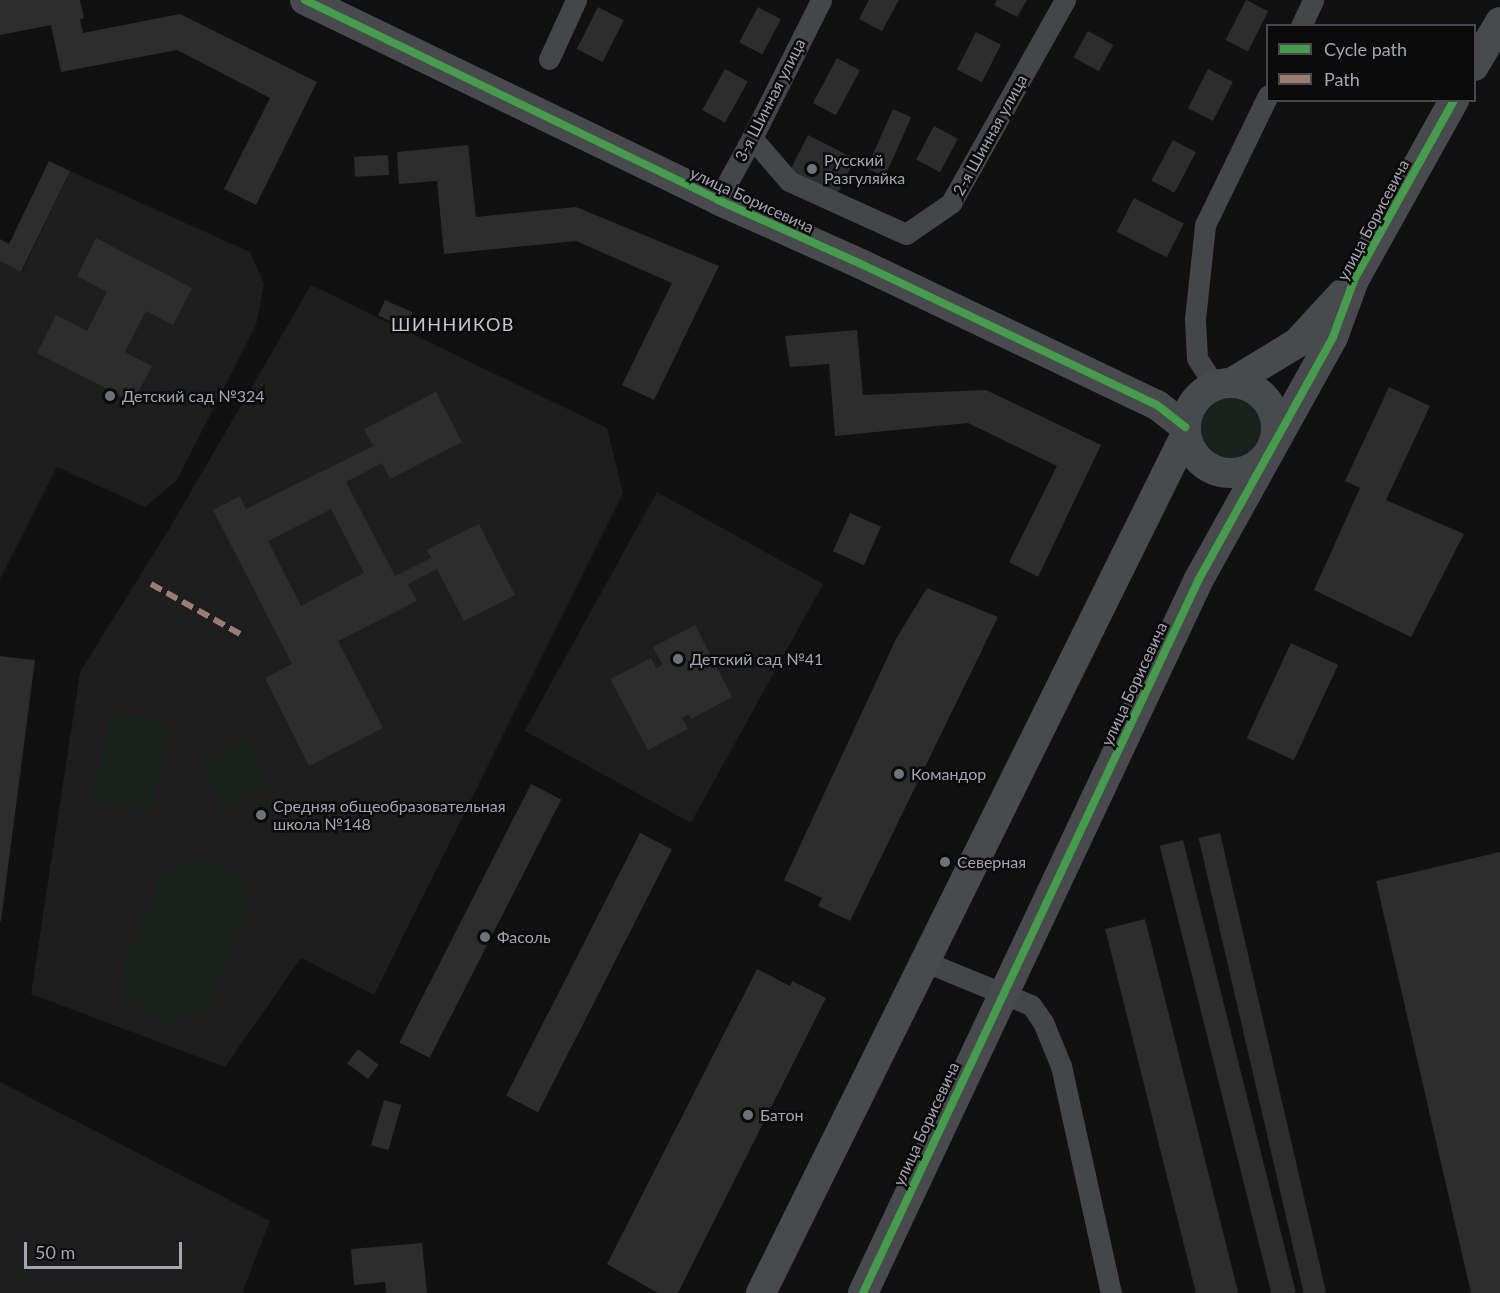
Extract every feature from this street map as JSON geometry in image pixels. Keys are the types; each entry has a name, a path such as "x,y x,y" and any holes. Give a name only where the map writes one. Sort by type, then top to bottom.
{"street":[{"name":"улица Борисевича","path":"305,0 718,200 861,264 1157,405 1186,430"},
{"path":"549,59 576,0"},
{"name":"3-я Шинная улица","path":"718,200 752,138 821,0"},
{"name":"2-я Шинная улица","path":"752,138 789,181 906,234 951,203 1065,0"},
{"path":"1302,24 1313,0"},
{"path":"1476,63 1500,21"},
{"path":"1216,387 1197,358 1195,319 1205,225 1266,99"},
{"name":"улица Борисевича","path":"863,1293 1199,579 1333,337 1354,280 1453,102"},
{"name":"улица Борисевича","path":"1157,405 1216,387 1298,343 1354,280"},
{"path":"761,1293 1186,430 1188,414 1216,387 1245,385 1258,392 1271,408 1276,428 1274,442 1268,455 1256,466 1242,472 1227,474 1212,470 1199,461 1190,448 1186,430"},
{"path":"926,962 1031,1005 1043,1022 1061,1066 1111,1293"}],"shaded area":[{"name":"Детский сад №324","path":"70,171 250,252 264,284 256,325 177,480 145,507 57,467 0,579 0,261 22,272"},
{"name":"Средняя общеобразовательная школа №148","path":"311,285 607,428 623,493 374,995 301,958 225,1067 31,994 80,672 171,526"},
{"path":"1232,397 1244,399 1254,406 1261,416 1263,428 1261,440 1254,450 1244,457 1232,459 1220,457 1210,450 1203,440 1201,428 1203,416 1210,406 1220,399"},
{"name":"Детский сад №41","path":"657,492 823,584 691,823 525,731"},
{"path":"112,711 171,725 151,814 91,801"},
{"path":"246,738 270,787 224,810 200,760"},
{"path":"190,857 217,861 241,873 251,905 209,1010 171,1026 144,1015 125,997 121,976 162,873"},
{"path":"0,1082 270,1221 242,1293 0,1293"}],"building":[{"path":"0,0 80,0 84,18 80,19 83,33 180,14 317,82 256,205 224,189 270,98 177,50 61,72 51,25 0,35"},
{"path":"869,0 899,0 882,31 859,19"},
{"path":"997,0 1027,0 1017,17 994,5"},
{"path":"1246,0 1268,11 1248,51 1226,40"},
{"path":"598,7 624,20 603,62 577,49"},
{"path":"758,7 781,19 762,55 739,42"},
{"path":"1088,31 1113,45 1099,71 1073,57"},
{"path":"976,32 1001,45 982,82 957,69"},
{"path":"837,58 860,70 836,115 813,103"},
{"path":"725,69 748,82 725,123 702,110"},
{"path":"1208,69 1233,82 1213,121 1188,108"},
{"path":"893,109 911,117 885,177 867,168"},
{"path":"934,126 958,139 940,172 916,160"},
{"path":"808,135 855,159 838,194 790,170"},
{"path":"1173,140 1196,152 1174,193 1151,181"},
{"path":"468,145 476,217 576,207 719,266 654,400 622,385 672,283 576,241 444,254 437,181 399,184 397,152"},
{"path":"388,155 389,175 355,177 354,157"},
{"path":"49,161 70,171 21,272 0,261 0,239 9,244"},
{"path":"1134,198 1184,223 1167,257 1117,232"},
{"path":"96,238 192,288 173,325 146,311 125,352 152,366 133,402 37,353 56,315 87,331 107,292 77,276"},
{"path":"385,300 412,312 405,328 378,316"},
{"path":"857,330 863,395 986,390 1101,445 1038,577 1009,562 1057,466 968,423 835,436 829,364 790,367 785,336"},
{"path":"1389,387 1430,406 1386,500 1464,534 1411,637 1314,590 1360,488 1345,481"},
{"path":"436,392 462,442 390,479 382,463 346,482 395,576 431,558 427,550 479,524 515,595 464,621 437,569 408,584 417,601 338,641 383,728 309,766 265,678 292,664 213,510 240,496 246,509 373,446 364,429","holes":["331,509 364,573 301,606 268,541"]},
{"path":"850,513 881,527 864,565 833,551"},
{"path":"927,588 998,617 850,921 818,906 822,898 784,880 896,639"},
{"path":"695,625 732,697 691,719 688,714 682,718 688,729 648,750 610,679 651,658 656,668 663,665 653,647"},
{"path":"1291,643 1338,665 1294,760 1247,738"},
{"path":"0,656 35,660 1,921 0,921"},
{"path":"531,784 561,799 430,1058 399,1042"},
{"path":"640,833 672,849 538,1112 506,1096"},
{"path":"1220,833 1326,1293 1304,1293 1199,838"},
{"path":"1183,840 1296,1292 1271,1293 1160,846"},
{"path":"1500,852 1500,1293 1471,1293 1376,881"},
{"path":"1145,919 1238,1293 1196,1293 1105,929"},
{"path":"757,969 790,986 792,981 826,998 678,1293 658,1293 607,1264"},
{"path":"358,1049 379,1065 368,1079 347,1063"},
{"path":"384,1100 401,1105 388,1150 371,1145"},
{"path":"422,1243 427,1293 386,1293 385,1282 354,1285 351,1249"}],"marked path":[{"path":"151,584 240,634"}],"cycle path":[{"path":"305,0 718,200 861,264 1157,405 1185,427"},
{"path":"863,1293 1199,579 1333,337 1354,280 1453,102"}],"place":[{"name":"Русский Разгуляйка","path":"812,169"},
{"name":"Детский сад №324","path":"110,396"},
{"name":"Детский сад №41","path":"678,659"},
{"name":"Командор","path":"899,774"},
{"name":"Средняя общеобразовательная школа №148","path":"261,815"},
{"name":"Северная","path":"945,862"},
{"name":"Фасоль","path":"485,937"},
{"name":"Батон","path":"748,1115"}],"district":[{"name":"ШИННИКОВ","path":"453,324"}]}
